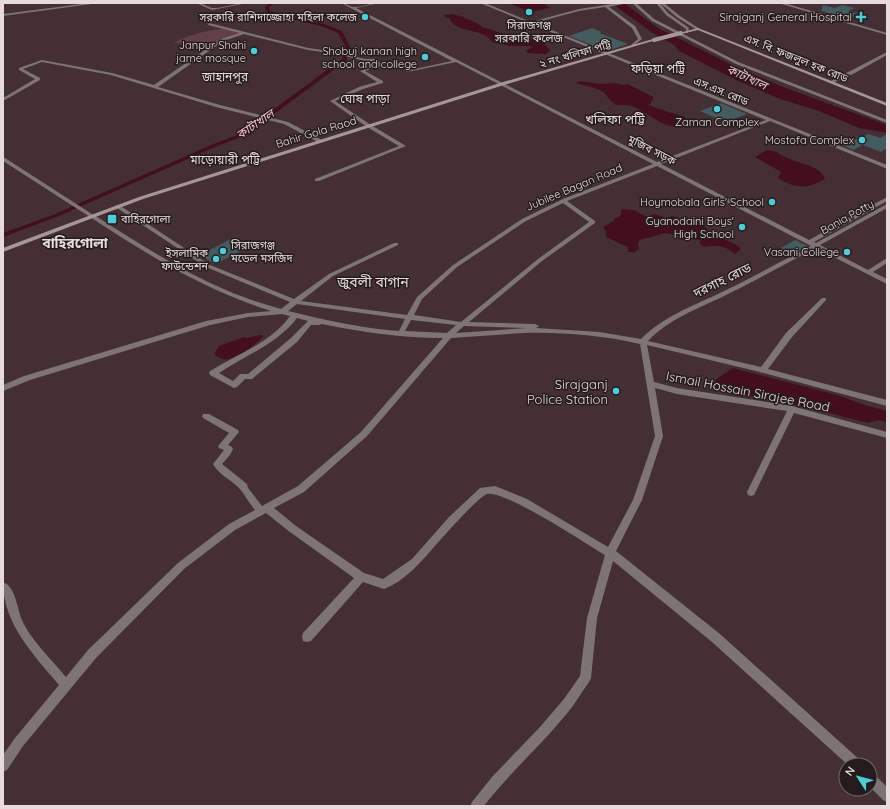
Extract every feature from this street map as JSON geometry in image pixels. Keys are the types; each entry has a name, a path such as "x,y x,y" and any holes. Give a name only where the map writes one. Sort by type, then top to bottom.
{"main road":[{"name":"২ নং খলিফা পট্টি","path":"502,84 632,46 698,29"},
{"name":"এস. বি. ফজলুল হক রোড","path":"698,29 887,104"},
{"name":"Bahir Gola Raod","path":"3,250 89,214 502,84"}],"street":[{"path":"3,15 97,3"},
{"path":"198,3 212,9 245,3"},
{"name":"মুজিব সড়ক","path":"343,3 887,282"},
{"path":"353,8 377,3"},
{"name":"এস.এস. রোড","path":"482,3 887,167"},
{"path":"530,23 568,12 626,3"},
{"path":"634,3 653,20 737,63 887,122"},
{"path":"658,3 659,7 686,27 688,29 687,32"},
{"path":"662,3 676,15 698,29"},
{"path":"780,3 887,34"},
{"path":"608,6 634,27 640,39 632,46"},
{"path":"670,16 676,15"},
{"path":"210,24 224,29 230,28 308,49 337,52 365,60 376,60 380,65 362,71 381,82 361,88 332,101 369,126 403,146 317,180"},
{"path":"155,88 222,40 244,33"},
{"path":"831,82 853,72 887,53"},
{"path":"3,100 38,79 20,69 41,61 112,74 218,106 273,119 286,123 320,141"},
{"path":"405,68 409,71 456,61"},
{"name":"Jubilee Bagan Road","path":"401,333 419,298 455,266 524,220 563,201 769,120"},
{"path":"3,159 174,267 233,296 282,312 330,322 401,333 449,335 514,331 576,332"},
{"name":"দরগাহ রোড","path":"643,342 650,334 683,312 730,291 813,244 887,199"},
{"path":"3,766 19,742 92,654 181,566 232,527 301,489 353,444 449,335 540,260 593,222 563,201"},
{"path":"117,206 208,266 295,302 462,324 521,325 615,336 763,370 887,403"},
{"name":"Bania Potty","path":"813,244 887,206"},
{"path":"3,388 27,378 78,364 209,323 248,315 282,312 331,275 396,244"},
{"path":"869,272 887,260"},
{"path":"763,370 788,335 824,299"},
{"path":"295,315 292,320 273,337 246,355 213,373 234,385 243,376 249,377 284,349 309,323 330,322"},
{"path":"476,806 496,781 544,732 568,703 585,678 592,618 611,553 637,500 660,436 643,342"},
{"name":"Ismail Hossain Sirajee Road","path":"650,384 677,392 792,409 887,434"},
{"path":"750,492 792,409"},
{"path":"206,416 235,432 222,446 229,449 217,464 222,470 244,487 244,489 264,510 361,577 384,584 392,580 415,562 452,520 484,492 495,490 524,502 611,553 716,638 848,757"},
{"path":"307,637 361,577"},
{"path":"3,587 7,592 18,624 33,646 66,686"},
{"path":"878,786 887,796"}],"shaded area":[{"path":"229,28 244,33 210,46 174,43 194,34"}],"water":[{"path":"508,3 543,3 550,8 530,12"},
{"path":"611,3 624,3 658,28 740,69 786,88 887,125 887,133 859,128 819,111 780,99 736,80 679,51 674,45 653,33"},
{"path":"452,14 463,17 481,25 482,27 511,36 541,40 550,50 546,54 528,53 526,51 533,46 510,46 492,42 483,35 459,27 450,20 451,19 445,17 444,15"},
{"path":"579,81 602,84 628,84 653,97 653,100 649,105 685,117 684,126 670,126 631,106 616,105 612,103 600,90 576,83"},
{"path":"767,150 774,151 785,157 819,170 825,179 813,185 807,186 796,186 784,182 778,178 781,172 755,157"},
{"path":"622,209 634,210 647,217 654,214 666,218 672,216 700,223 708,229 705,233 735,244 741,249 735,254 721,246 704,247 700,244 700,240 665,233 640,240 638,243 639,249 635,252 628,252 628,247 606,237 606,232 603,227 620,216"},
{"path":"261,335 264,336 257,343 238,356 223,359 214,354 219,346 244,337 247,338"},
{"path":"733,368 837,395 887,411 887,422 878,420 868,423 759,397 716,390 714,383 718,378"}],"building":[{"path":"823,5 835,8 842,5 855,8 848,11 859,14 848,18 821,11"},
{"path":"592,28 602,32 599,33 628,44 607,51 569,36"},
{"path":"721,103 747,114 725,122 700,111"},
{"path":"869,134 880,138 887,134 887,148 881,152 863,145 853,150 842,145"},
{"name":"সিরাজগঞ্জ মডেল মসজিদ","path":"231,239 247,248 215,264 200,255"},
{"path":"795,240 808,246 793,254 781,248"}],"waterway":[{"name":"কাটাখাল","path":"3,235 57,215 213,146 242,135 344,60 348,47 340,32 322,25 268,12 267,7 273,3"}],"place":[{"name":"সিরাজগঞ্জ সরকারি কলেজ","path":"529,12"},
{"name":"সরকারি রাশিদাজ্জোহা মহিলা কলেজ","path":"365,17"},
{"name":"Sirajganj General Hospital","path":"861,17"},
{"name":"Janpur Shahi jame mosque","path":"254,51"},
{"name":"Shobuj kanan high school and college","path":"425,57"},
{"name":"Zaman Complex","path":"717,109"},
{"name":"Mostofa Complex","path":"862,140"},
{"name":"Hoymobala Girls' School","path":"772,202"},
{"name":"বাহিরগোলা","path":"112,219"},
{"name":"Gyanodaini Boys' High School","path":"742,227"},
{"name":"সিরাজগঞ্জ মডেল মসজিদ","path":"223,251"},
{"name":"Vasani College","path":"847,252"},
{"name":"ইসলামিক ফাউন্ডেশন","path":"216,259"},
{"name":"Sirajganj Police Station","path":"616,391"}],"district":[{"name":"ফড়িয়া পট্টি","path":"658,68"},
{"name":"জাহানপুর","path":"225,76"},
{"name":"ঘোষ পাড়া","path":"365,98"},
{"name":"খলিফা পট্টি","path":"615,119"},
{"name":"মাড়োয়ারী পট্টি","path":"225,159"},
{"name":"বাহিরগোলা","path":"75,243"},
{"name":"জুবলী বাগান","path":"373,282"}]}
